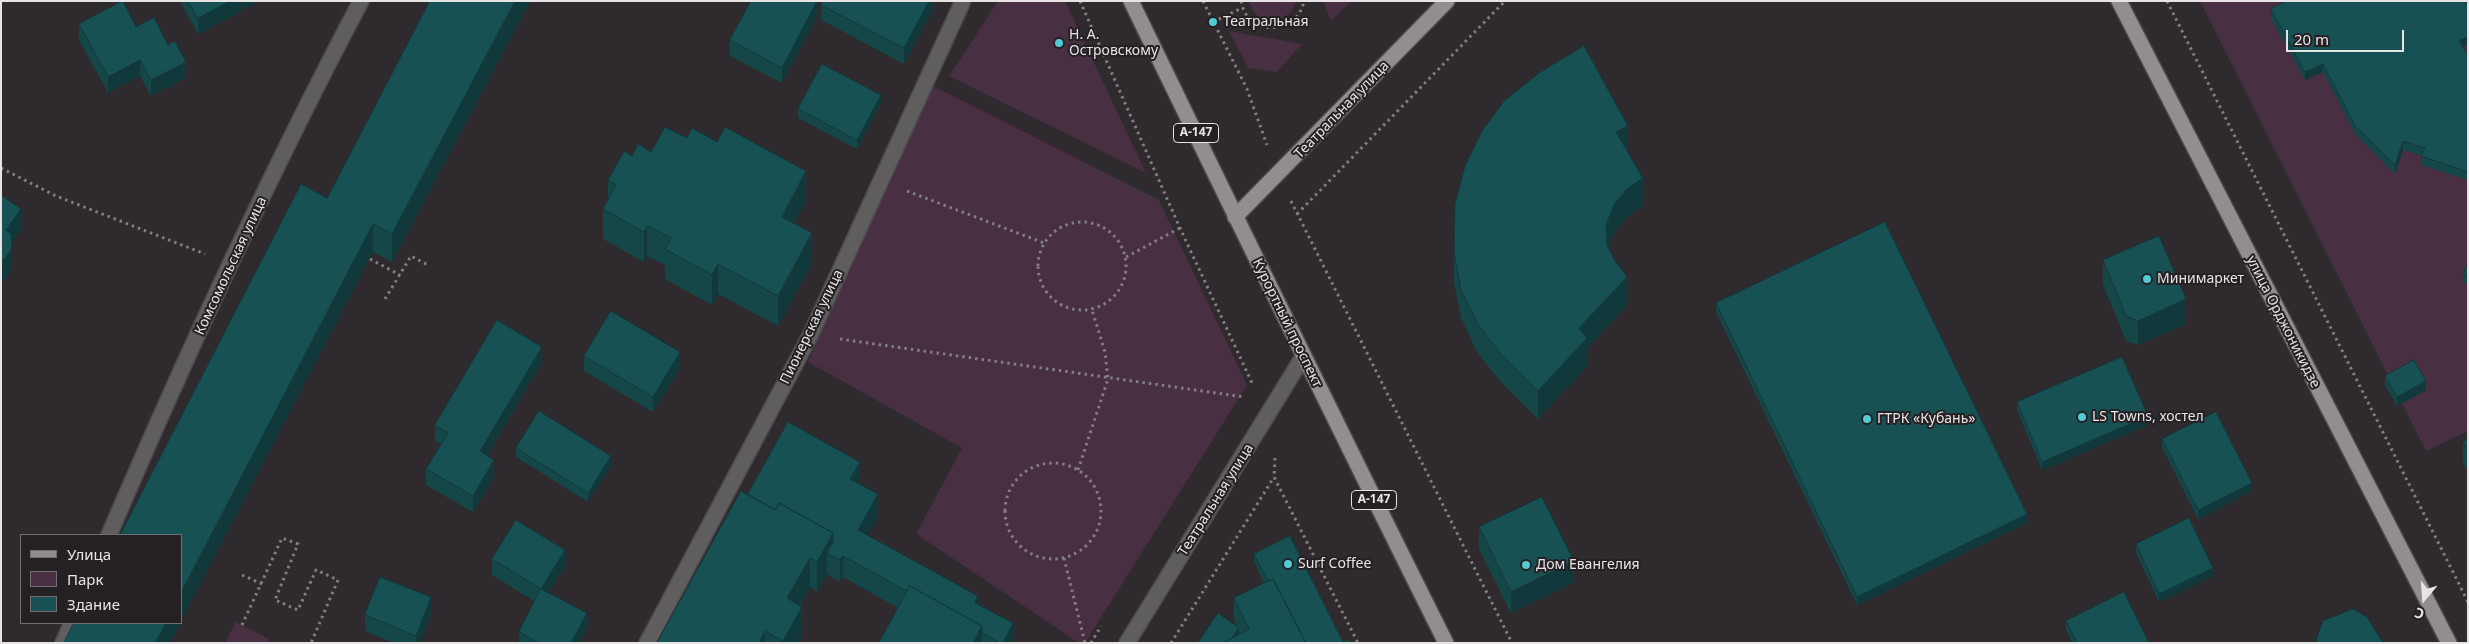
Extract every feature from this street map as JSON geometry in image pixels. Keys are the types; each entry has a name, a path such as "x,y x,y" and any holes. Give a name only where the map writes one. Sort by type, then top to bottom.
{"main road":[{"name":"Курортный проспект","path":"1131,1 1216,172 1235,217 1303,357 1446,643"},
{"name":"Театральная улица","path":"1235,217 1278,176 1448,1"},
{"name":"улица Орджоникидзе","path":"2119,1 2449,643"}],"street":[{"name":"Комсомольская улица","path":"109,534 231,264 327,65 361,1"},
{"name":"Пионерская улица","path":"646,643 811,334 962,3"},
{"name":"Театральная улица","path":"1127,643 1303,357"},
{"path":"63,643 72,624"}],"path":[{"path":"1080,1 1180,228 1277,435 1274,477 1171,643"},
{"path":"1203,1 1247,89 1278,176 1512,643"},
{"path":"1241,1 1242,8 1252,22 1267,29 1290,23 1297,18 1304,1"},
{"path":"1297,214 1505,1"},
{"path":"2167,1 2468,602"},
{"path":"1213,22 1242,8"},
{"path":"1,168 56,196 231,264"},
{"path":"881,181 1044,243"},
{"path":"1090,222 1113,234 1123,248 1126,257 1126,274 1120,290 1108,303 1092,310 1084,311 1066,308 1058,304 1041,285 1037,268 1040,250 1056,230 1064,226 1090,222"},
{"path":"1126,257 1180,228"},
{"path":"386,299 410,256 428,265"},
{"path":"370,259 400,275"},
{"path":"1078,470 1108,379 1105,352 1092,310"},
{"path":"811,334 1108,379 1260,399"},
{"path":"1042,464 1061,464 1078,470 1086,476 1097,491 1102,510 1101,519 1094,537 1073,556 1055,560 1036,556 1020,547 1014,540 1006,523 1005,504 1017,478 1042,464"},
{"path":"1274,477 1358,643"},
{"path":"242,625 282,538 298,544 275,600 298,610 316,570 338,580 311,643"},
{"path":"1064,558 1085,643"},
{"path":"242,575 262,584"}],"green space":[{"path":"998,1 1065,1 1146,173 949,76"},
{"path":"1249,1 1296,1 1287,16 1280,20 1272,21 1258,16 1252,10"},
{"path":"1323,1 1351,1 1331,21"},
{"path":"2200,1 2468,1 2468,431 2426,451"},
{"path":"1229,31 1302,44 1277,72 1248,68"},
{"path":"933,86 1159,200 1247,385 1085,643 1079,643 916,534 962,448 808,362"},
{"path":"236,622 269,639 268,643 225,643"}],"building":[{"path":"122,1 136,27 154,17 168,45 175,41 186,62 151,80 140,60 108,77 79,24"},
{"path":"188,1 230,1 198,18"},
{"path":"430,1 515,1 392,234 373,224 182,591 182,534 121,534 301,184 327,198"},
{"path":"751,1 817,1 782,68 730,40"},
{"path":"823,1 929,1 904,48 821,5"},
{"path":"2287,1 2465,1 2468,7 2468,37 2459,41 2468,55 2468,172 2421,156 2425,148 2403,141 2395,165 2355,126 2323,64 2305,72 2271,9"},
{"path":"1584,46 1628,126 1616,132 1643,178 1627,189 1615,203 1606,225 1607,245 1615,261 1627,277 1579,328 1587,338 1538,391 1500,353 1477,323 1461,290 1454,253 1455,204 1465,166 1482,131 1504,101 1539,73"},
{"path":"822,64 881,95 857,140 798,109"},
{"path":"665,127 687,138 692,128 717,142 725,127 806,171 782,217 812,233 778,296 718,264 712,275 665,249 671,238 647,226 644,232 603,209 616,185 608,180 624,151 632,156 638,144 651,152"},
{"path":"1,195 21,209 6,230 11,234 12,248 4,260 1,261"},
{"path":"1885,222 2027,514 1857,597 1716,303"},
{"path":"2159,236 2186,299 2138,321 2126,316 2103,260"},
{"path":"2468,263 2468,275 2464,274"},
{"path":"611,311 680,352 653,397 584,356"},
{"path":"497,320 542,347 480,451 494,460 473,496 426,469 448,433 435,425"},
{"name":"LS Towns, хостел","path":"2122,357 2148,416 2042,462 2017,402"},
{"path":"2414,360 2426,381 2397,397 2385,376"},
{"path":"539,411 611,456 588,493 516,448"},
{"path":"2216,412 2252,483 2198,510 2162,439"},
{"path":"788,422 860,462 850,479 878,494 858,530 978,596 975,603 1013,623 1003,643 982,633 982,626 910,586 907,591 843,556 840,560 827,553 833,542 833,533 779,503 775,510 748,494"},
{"path":"2468,439 2468,450 2463,442"},
{"path":"741,491 775,510 779,503 833,533 817,562 810,558 787,598 802,607 783,641 765,631 759,643 657,643"},
{"name":"Дом Евангелия","path":"1542,497 1574,561 1511,592 1479,527"},
{"path":"2189,518 2213,568 2159,594 2136,544"},
{"path":"516,520 565,550 541,589 492,559"},
{"path":"1290,536 1342,643 1306,643 1273,579 1268,581 1254,554"},
{"path":"380,577 431,597 416,636 365,615"},
{"path":"1273,579 1306,643 1223,643 1249,629 1234,598"},
{"path":"910,586 982,626 973,643 879,643"},
{"path":"541,589 587,613 571,643 539,643 519,632"},
{"path":"2124,592 2149,643 2077,643 2066,621"},
{"path":"2353,609 2367,617 2382,641 2389,643 2317,643 2316,640 2323,621"},
{"path":"1218,613 1239,628 1231,639 1223,643 1198,643"},
{"path":"74,624 165,624 155,643 64,643"}],"place":[{"name":"Театральная","path":"1213,22"},
{"name":"Н. А. Островскому","path":"1059,43"},
{"name":"Минимаркет","path":"2147,279"},
{"name":"LS Towns, хостел","path":"2082,417"},
{"name":"ГТРК «Кубань»","path":"1867,419"},
{"name":"Surf Coffee","path":"1288,564"},
{"name":"Дом Евангелия","path":"1526,565"}]}
